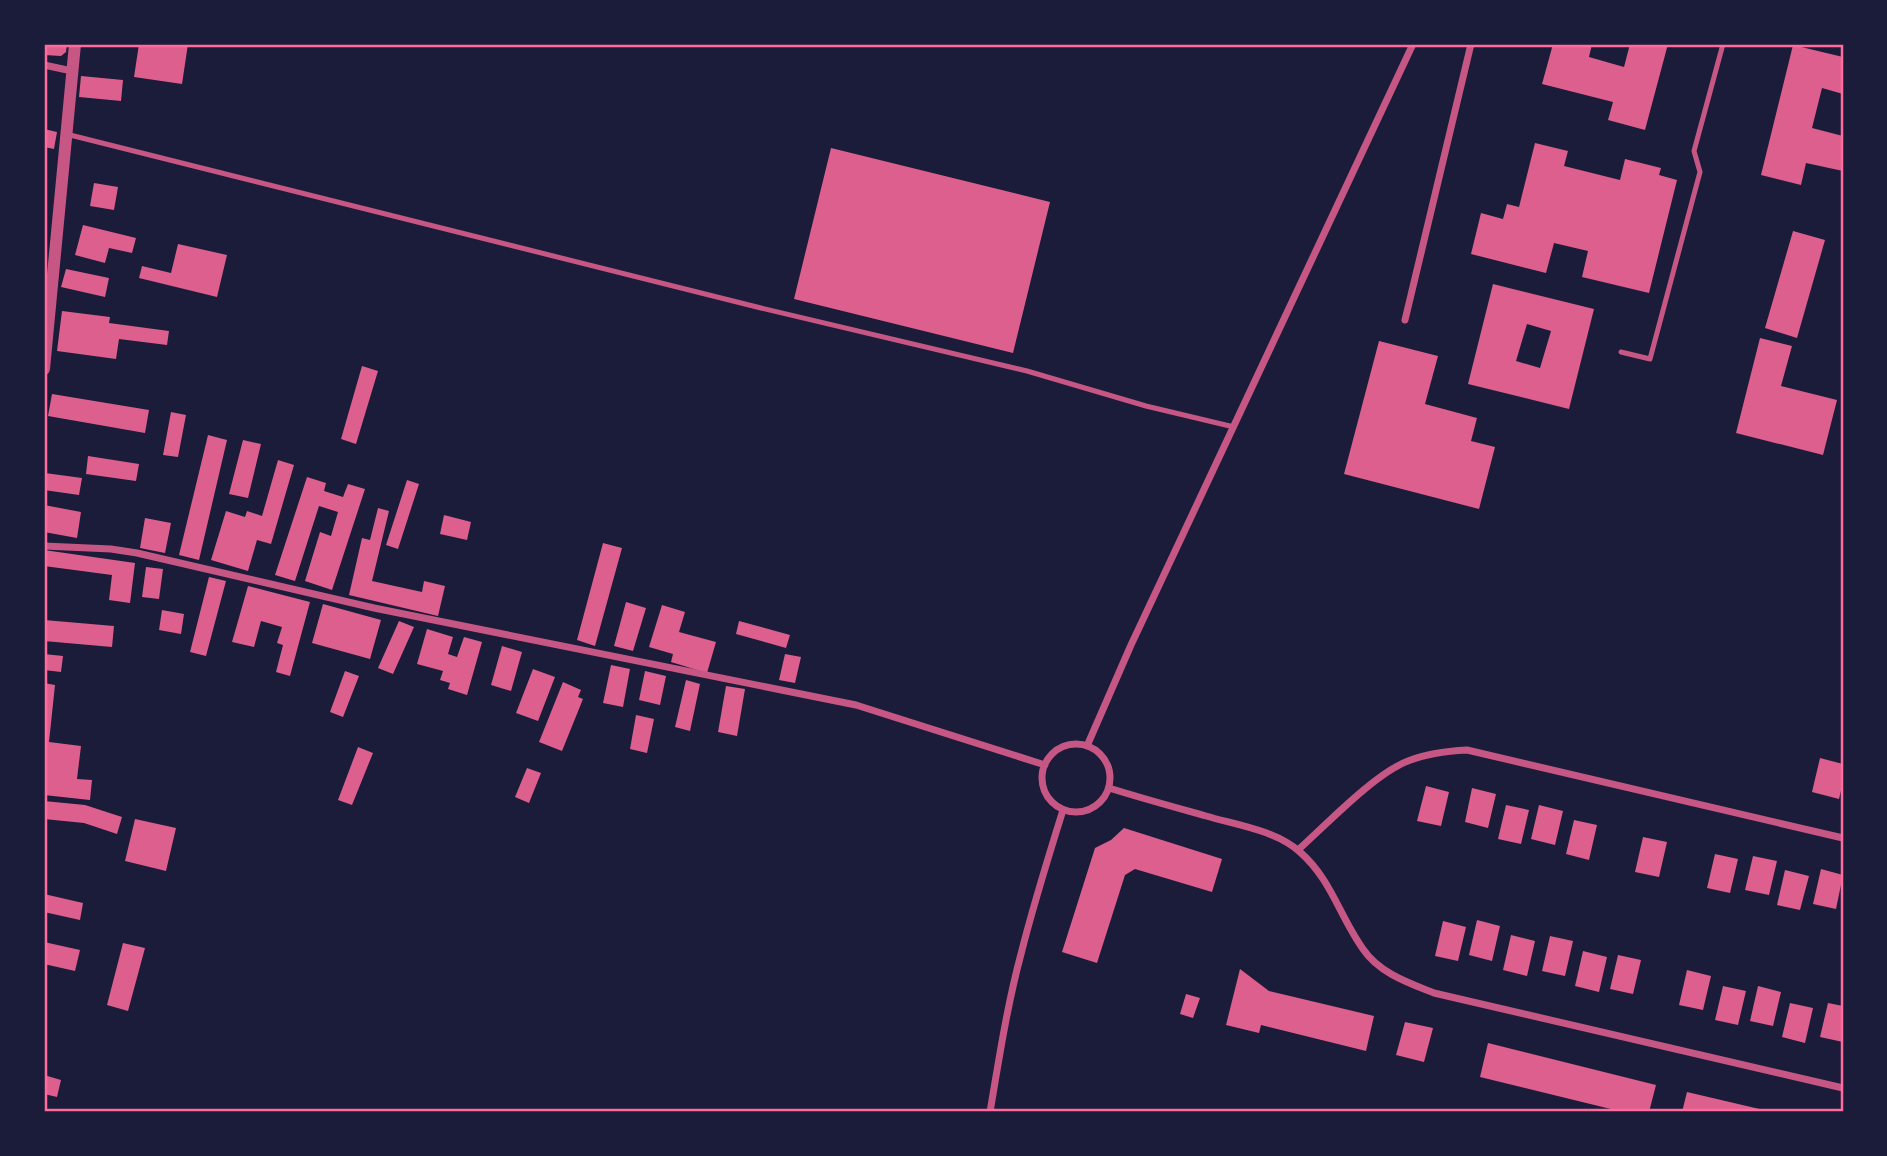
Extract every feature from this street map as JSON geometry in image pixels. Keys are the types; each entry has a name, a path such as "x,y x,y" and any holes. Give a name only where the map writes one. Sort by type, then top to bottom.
{"street":[{"path":"44,369 75,44"},
{"path":"1087,746 1131,645 1413,44"},
{"path":"1405,320 1471,44"},
{"path":"44,65 72,71"},
{"path":"44,546 137,553 374,608 856,705 1045,765"},
{"path":"1066,746 1087,746 1098,752 1106,763 1110,775 1109,789 1102,801 1091,809 1077,813 1063,810 1052,803 1045,792 1042,779 1045,765 1058,750 1066,746"},
{"path":"1298,850 1379,778 1406,761 1440,751 1467,750 1843,838"},
{"path":"1109,789 1264,832 1298,850 1327,883 1364,951 1379,966 1402,981 1434,993 1843,1088"},
{"path":"990,1112 1020,956 1036,894 1063,810"}],"lane":[{"path":"1621,352 1650,359 1700,172 1694,152 1723,44"},
{"path":"65,134 761,308 1027,371 1146,406 1234,427"}],"building":[{"path":"44,44 67,44 66,52 61,56 44,55"},
{"path":"139,44 188,44 182,84 134,77"},
{"path":"1553,44 1592,44 1589,57 1624,67 1630,44 1668,44 1645,130 1608,120 1613,102 1542,84"},
{"path":"1793,45 1843,57 1843,94 1822,88 1812,128 1843,136 1843,171 1806,163 1801,185 1761,175"},
{"path":"81,76 123,80 121,101 79,97"},
{"path":"44,129 57,132 54,149 44,147"},
{"path":"1535,143 1568,151 1564,166 1620,180 1625,159 1661,168 1659,175 1677,180 1649,293 1582,277 1588,251 1554,243 1546,273 1471,254 1481,213 1503,219 1507,204 1519,207"},
{"path":"831,148 1050,202 1013,353 794,299"},
{"path":"94,183 118,187 114,210 90,206"},
{"path":"83,225 136,238 132,253 109,248 105,263 75,255"},
{"path":"1793,231 1825,240 1797,338 1765,328"},
{"path":"178,244 227,255 217,297 139,278 142,266 171,273"},
{"path":"66,269 109,278 105,297 61,287"},
{"path":"1493,284 1594,309 1569,409 1468,384","holes":["1527,324 1551,331 1540,368 1516,361"]},
{"path":"62,311 110,317 109,323 169,331 167,345 119,339 116,359 57,351"},
{"path":"1760,338 1792,346 1781,386 1837,400 1823,455 1736,433"},
{"path":"1379,341 1438,356 1425,404 1477,418 1471,441 1495,447 1479,509 1344,474"},
{"path":"362,366 378,371 356,444 341,439"},
{"path":"52,394 149,410 145,433 48,416"},
{"path":"171,412 186,415 178,457 163,455"},
{"path":"208,435 227,440 199,560 179,555"},
{"path":"243,440 261,444 248,498 229,494"},
{"path":"88,456 139,464 136,481 86,474"},
{"path":"278,460 294,465 271,544 257,540 248,571 211,560 226,511 245,517 247,511 262,516"},
{"path":"45,473 82,478 79,495 44,490"},
{"path":"307,477 326,483 324,491 343,497 348,484 365,489 332,590 305,581 320,532 331,536 338,512 319,506 295,581 275,575"},
{"path":"407,480 419,484 398,549 386,545"},
{"path":"44,505 81,512 77,538 44,532"},
{"path":"378,508 389,511 372,581 422,592 424,581 445,586 438,616 349,595 362,538 370,540"},
{"path":"444,515 471,522 467,540 440,534"},
{"path":"145,518 171,523 165,553 140,548"},
{"path":"603,543 622,548 595,646 577,640"},
{"path":"44,550 135,563 130,603 109,600 112,575 44,566"},
{"path":"146,567 163,569 159,599 142,597"},
{"path":"209,577 226,581 206,656 190,652"},
{"path":"248,586 310,602 290,676 276,672 283,645 277,643 282,627 261,621 254,647 232,642"},
{"path":"626,602 646,608 633,651 614,646"},
{"path":"323,604 381,620 370,659 312,643"},
{"path":"662,605 685,612 679,632 716,642 707,673 671,662 673,654 649,647"},
{"path":"162,610 184,614 181,634 159,630"},
{"path":"44,620 114,626 112,647 44,641"},
{"path":"399,621 414,627 393,674 378,668"},
{"path":"739,621 790,635 786,648 736,634"},
{"path":"427,629 453,637 448,654 457,657 464,637 482,642 467,695 448,689 450,683 440,680 443,671 417,664"},
{"path":"502,646 522,652 511,691 491,685"},
{"path":"44,654 63,656 61,672 44,670"},
{"path":"785,654 801,657 795,683 779,680"},
{"path":"611,665 630,669 623,707 603,703"},
{"path":"533,669 555,677 538,721 516,713"},
{"path":"345,671 359,676 343,717 330,712"},
{"path":"645,671 666,676 660,705 639,700"},
{"path":"686,680 700,684 690,731 675,727"},
{"path":"563,682 581,690 578,697 583,699 562,751 539,742"},
{"path":"44,683 55,685 49,742 81,746 77,779 92,780 90,800 44,795 47,766 44,765"},
{"path":"726,686 745,689 737,736 718,732"},
{"path":"636,715 654,719 647,753 630,749"},
{"path":"358,747 373,753 352,805 338,800"},
{"path":"1820,758 1843,764 1839,799 1812,792"},
{"path":"527,768 541,773 529,803 515,797"},
{"path":"1426,786 1449,792 1441,826 1417,821"},
{"path":"1472,788 1496,794 1488,828 1465,822"},
{"path":"44,801 85,805 122,817 117,834 84,823 44,819"},
{"path":"1506,805 1529,810 1521,844 1498,839"},
{"path":"1539,805 1563,811 1555,845 1531,839"},
{"path":"135,819 176,828 166,871 125,861"},
{"path":"1574,820 1597,825 1589,860 1566,854"},
{"path":"1124,828 1222,859 1212,892 1135,869 1125,875 1097,963 1062,952 1095,848 1111,840"},
{"path":"1643,837 1667,842 1659,877 1635,872"},
{"path":"1715,854 1738,859 1730,893 1707,888"},
{"path":"1753,856 1777,861 1769,895 1745,890"},
{"path":"1821,869 1843,875 1836,909 1813,904"},
{"path":"1785,870 1809,876 1800,910 1777,905"},
{"path":"44,894 83,903 80,920 44,912"},
{"path":"1477,920 1500,926 1492,961 1469,955"},
{"path":"1443,921 1466,927 1458,961 1435,956"},
{"path":"1511,935 1535,941 1527,976 1503,970"},
{"path":"1550,936 1573,941 1565,976 1542,971"},
{"path":"44,942 80,950 75,971 44,964"},
{"path":"123,943 145,948 128,1011 107,1005"},
{"path":"1583,951 1607,957 1599,992 1575,986"},
{"path":"1618,955 1641,960 1633,994 1610,989"},
{"path":"1240,969 1269,991 1374,1016 1366,1051 1261,1025 1259,1033 1226,1025"},
{"path":"1687,970 1711,976 1703,1010 1679,1005"},
{"path":"1723,986 1746,991 1738,1025 1715,1020"},
{"path":"1758,986 1781,992 1773,1026 1750,1021"},
{"path":"1186,994 1200,998 1193,1018 1180,1014"},
{"path":"1790,1003 1813,1008 1805,1043 1782,1037"},
{"path":"1828,1003 1843,1006 1843,1042 1820,1037"},
{"path":"1405,1022 1433,1028 1424,1062 1396,1055"},
{"path":"1488,1043 1656,1085 1649,1112 1623,1112 1480,1077"},
{"path":"44,1075 61,1080 57,1097 44,1094"},
{"path":"1687,1092 1768,1111 1768,1112 1682,1112"}]}
